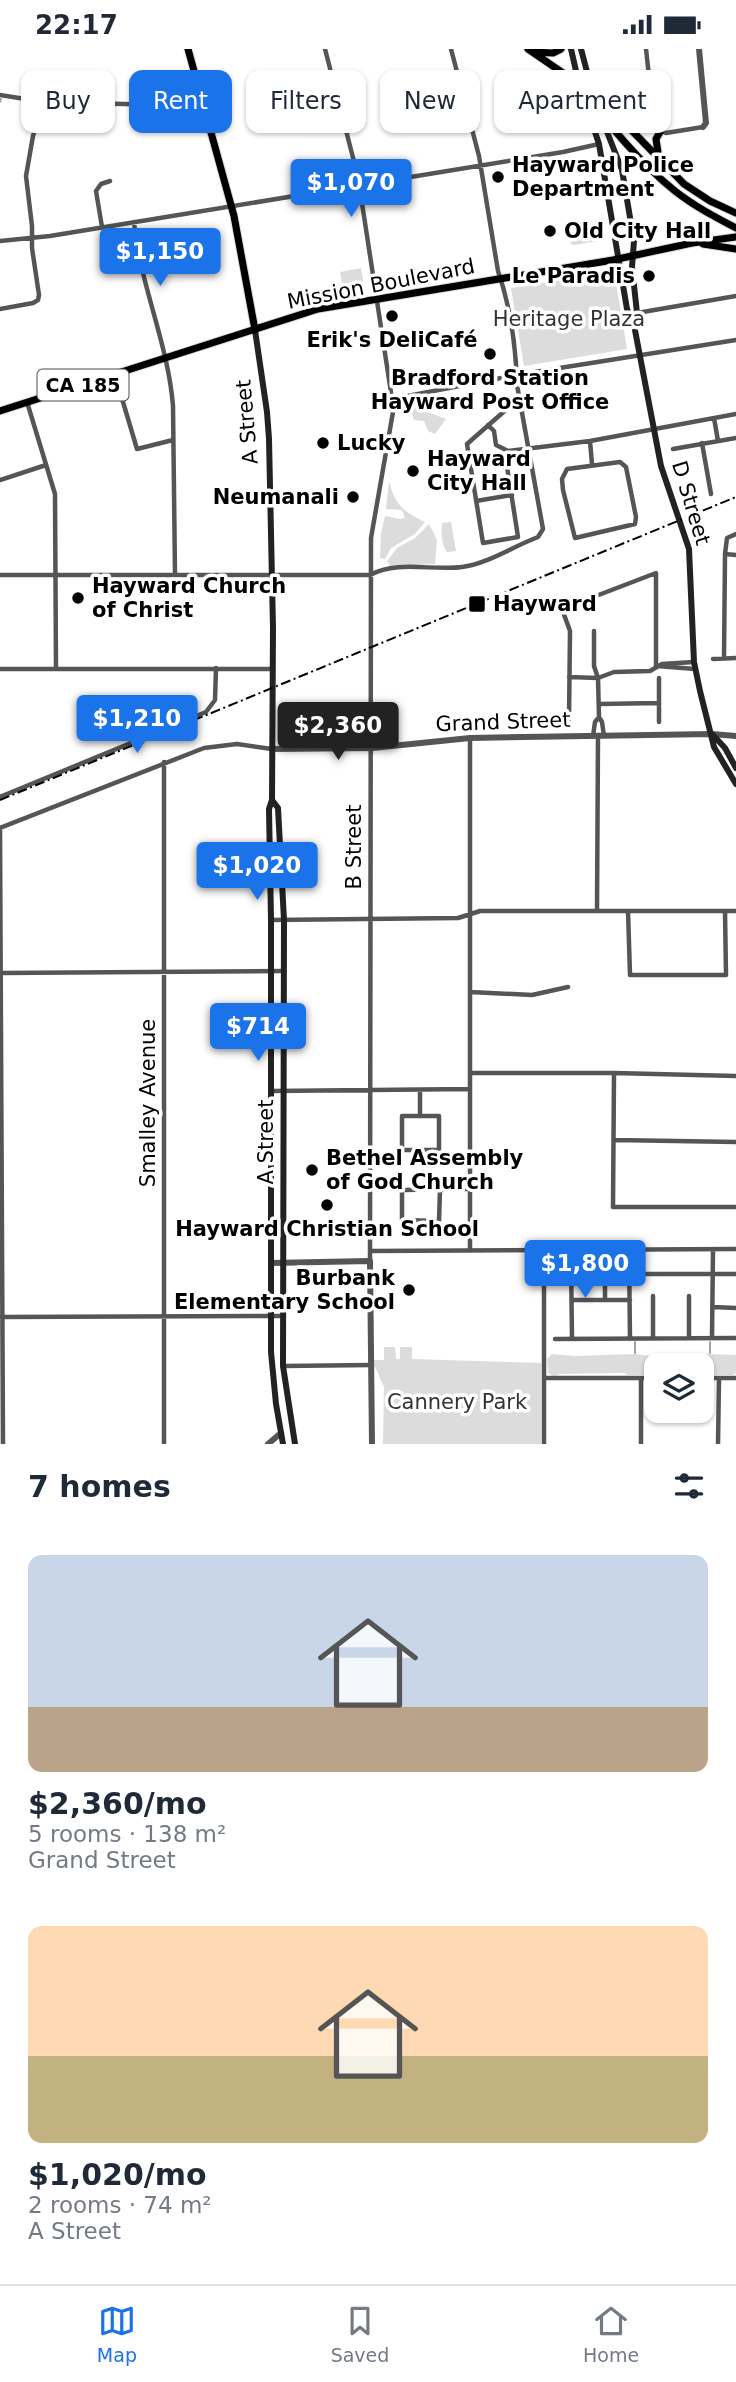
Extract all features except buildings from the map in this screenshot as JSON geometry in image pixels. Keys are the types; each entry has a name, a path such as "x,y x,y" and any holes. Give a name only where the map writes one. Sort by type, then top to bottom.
{"main road":[{"path":"530,50 550,53 561,49"},
{"name":"D Street","path":"571,49 576,70"},
{"name":"D Street","path":"581,49 586,70"},
{"name":"A Street","path":"189,50 194,70"},
{"path":"530,50 559,70"},
{"name":"A Street","path":"211,133 231,206 255,330 268,421 273,669 272,800 269,809 272,1091 270,1316 271,1361 283,1444"},
{"name":"D Street","path":"595,133 627,309 634,325 661,467 689,549 695,666 714,747 736,784"},
{"name":"D Street","path":"609,133 623,175 635,245 632,267 637,313 634,325"},
{"path":"619,133 670,187 694,205 736,228"},
{"path":"634,133 694,191 736,213"},
{"path":"659,133 656,139 659,160"},
{"name":"Mission Boulevard","path":"0,411 318,309 736,237"},
{"path":"695,242 736,249"},
{"name":"D Street","path":"712,734 725,748 736,768"},
{"name":"A Street","path":"272,800 278,808 284,920 283,1366 295,1444"}],"street":[{"name":"B Street","path":"324,49 359,185 393,412 371,538 370,575 372,1444"},
{"path":"0,575 370,575 394,568 452,568 473,565 538,537 543,529 501,279 480,165 451,49"},
{"path":"646,49 648,70"},
{"path":"671,131 704,127 706,123 699,49"},
{"path":"0,95 21,98"},
{"path":"0,309 38,300 27,165 36,133"},
{"path":"0,241 134,222 599,144"},
{"path":"102,227 96,191 101,184 110,181"},
{"path":"134,222 141,267 171,378 175,575"},
{"path":"637,313 736,296"},
{"path":"392,399 517,375 736,340"},
{"path":"115,375 137,449 173,440"},
{"path":"27,402 55,494 57,669"},
{"path":"508,408 467,444 483,543 518,537 506,460 508,451"},
{"path":"488,425 494,431 496,445 508,451 590,441 736,414"},
{"path":"714,418 718,441"},
{"path":"673,449 736,438"},
{"path":"590,441 592,465"},
{"path":"702,443 711,494"},
{"path":"620,462 626,467 635,524 575,538 562,479 567,469 592,465 620,462"},
{"path":"0,479 46,465"},
{"path":"476,501 512,495"},
{"path":"724,658 727,538 736,534"},
{"path":"726,554 736,555"},
{"path":"569,719 570,631 562,609 656,573 656,666"},
{"path":"594,631 594,666 598,678 599,717 602,722 598,736"},
{"path":"713,659 736,658"},
{"path":"569,677 598,678 614,672 650,671 662,664 695,666"},
{"path":"0,669 273,669"},
{"path":"0,797 206,712 215,700 216,669"},
{"path":"659,678 659,722"},
{"path":"599,703 659,703"},
{"path":"597,911 598,736 595,722 599,717"},
{"name":"Grand Street","path":"272,750 372,748 470,738 712,734 736,736"},
{"path":"470,738 470,1250"},
{"path":"3,1444 0,828 204,748 237,744 272,750"},
{"name":"Smalley Avenue","path":"164,762 164,1444"},
{"path":"271,920 458,918 480,911 736,911"},
{"path":"628,911 629,975 726,975 725,911"},
{"path":"1,972 283,971"},
{"path":"470,992 533,995 568,987"},
{"path":"470,1073 736,1076"},
{"path":"614,1073 613,1207 736,1207"},
{"path":"272,1091 470,1089"},
{"path":"420,1090 420,1116"},
{"path":"402,1116 420,1116 439,1116 439,1150 402,1150 402,1116"},
{"path":"614,1140 736,1142"},
{"path":"440,1189 439,1221 402,1220 402,1190 440,1189 470,1189"},
{"path":"370,1251 736,1249"},
{"path":"544,1250 544,1444"},
{"path":"629,1250 630,1339"},
{"path":"712,1338 713,1250"},
{"path":"271,1263 370,1261"},
{"path":"571,1262 572,1338"},
{"path":"605,1262 606,1300"},
{"path":"630,1274 736,1274"},
{"path":"653,1296 653,1338"},
{"path":"689,1296 689,1338"},
{"path":"572,1300 630,1300"},
{"path":"713,1307 736,1308"},
{"path":"1,1317 283,1315"},
{"path":"555,1339 736,1338"},
{"path":"283,1366 372,1365"},
{"path":"544,1378 641,1378 641,1444"},
{"path":"714,1378 736,1378"},
{"path":"718,1444 719,1378"},
{"path":"268,1444 281,1433"}],"green space":[{"path":"602,224 605,240 571,244 571,229"},
{"path":"361,268 365,291 344,295 340,272"},
{"name":"Heritage Plaza","path":"614,271 627,349 524,366 511,288"},
{"path":"432,406 430,413 446,419 435,434 428,431 424,421 414,420 410,408"},
{"path":"389,481 401,507 425,522 415,534 391,548 385,559 380,558 385,516 405,518 402,510 386,509"},
{"path":"451,522 456,551 447,552 442,538 442,523"},
{"path":"429,524 437,540 435,564 390,566 387,561 397,548 415,538"},
{"name":"Cannery Park","path":"384,1347 395,1347 396,1359 400,1359 400,1347 412,1347 412,1359 541,1363 541,1444 383,1444 384,1387 372,1360 384,1360"},
{"path":"552,1354 644,1355 644,1375 625,1373 554,1376 548,1373 547,1359"},
{"path":"714,1354 736,1355 736,1373 714,1375"}],"waterway":[{"path":"635,1342 635,1353"},
{"path":"710,1342 710,1353"}],"railway":[{"path":"0,800 736,497"}],"place":[{"name":"Hayward Police Department","path":"498,177"},
{"name":"Old City Hall","path":"550,231"},
{"name":"Le Paradis","path":"649,276"},
{"name":"Erik's DeliCafé","path":"392,316"},
{"name":"Bradford Station Hayward Post Office","path":"490,354"},
{"name":"Lucky","path":"323,443"},
{"name":"Hayward City Hall","path":"413,471"},
{"name":"Neumanali","path":"353,497"},
{"name":"Hayward Church of Christ","path":"78,598"},
{"name":"Hayward","path":"477,604"},
{"name":"Bethel Assembly of God Church","path":"312,1170"},
{"name":"Hayward Christian School","path":"327,1205"},
{"name":"Burbank Elementary School","path":"409,1290"}]}
